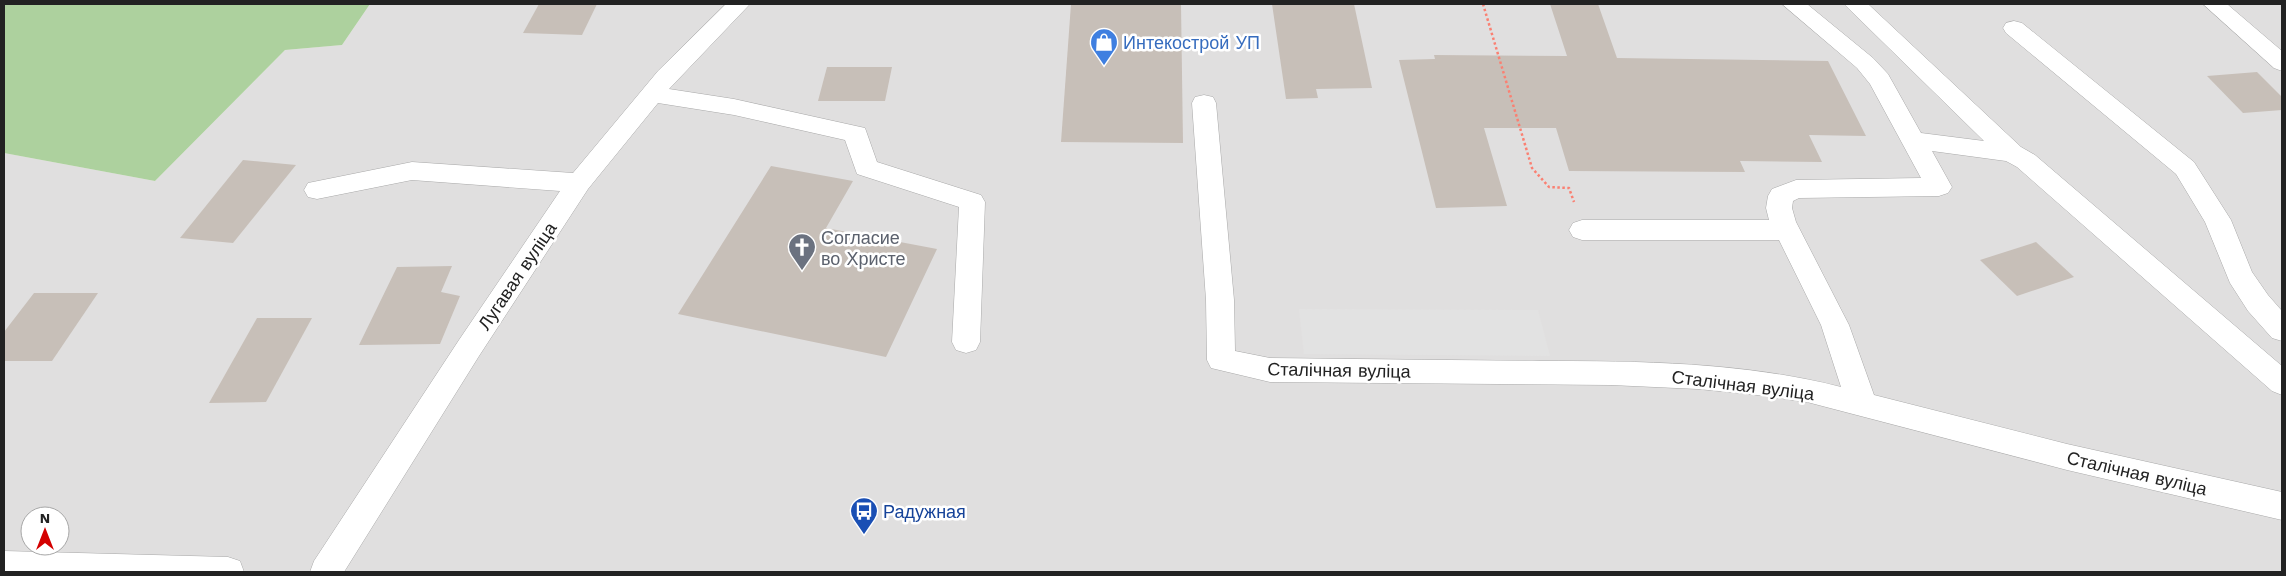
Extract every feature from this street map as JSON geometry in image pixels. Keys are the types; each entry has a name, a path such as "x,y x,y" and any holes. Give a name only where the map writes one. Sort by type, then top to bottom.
{"street":[{"name":"Лугавая вуліца","path":"326,572 469,348 579,183 652,94 704,37 739,4"},
{"path":"1793,4 1865,63 1880,80 1939,187 1796,189 1781,196 1779,208 1787,230 1836,326 1862,404"},
{"path":"1854,4 2012,153 2026,161 2071,198 2282,383"},
{"path":"2214,4 2282,63"},
{"path":"2014,28 2185,168 2218,220 2240,276 2258,303 2282,330"},
{"path":"652,94 734,107 856,134 866,168 972,202 966,342"},
{"name":"Сталічная вуліца","path":"1204,103 1220,300 1221,360 1270,370 1612,374 1698,377 1807,390 2067,457 2282,506"},
{"path":"1913,140 2012,153"},
{"path":"317,190 412,171 579,183"},
{"path":"1582,230 1787,230"},
{"path":"4,566 228,572"}],"path":[{"path":"1483,4 1532,168 1548,187 1569,188 1582,230"}],"shaded area":[{"path":"370,4 2282,4 2282,572 4,572 4,153 155,181 285,50 342,45"},
{"path":"1299,309 1538,310 1550,356 1304,354"}],"green space":[{"path":"4,4 370,4 342,45 285,50 155,181 4,153"}],"building":[{"path":"539,4 597,4 582,35 523,33"},
{"path":"1071,4 1181,4 1183,143 1061,142"},
{"path":"1272,4 1354,4 1372,88 1316,89 1318,98 1286,99"},
{"path":"1550,4 1598,4 1617,58 1828,61 1866,136 1809,135 1822,162 1740,161 1745,172 1569,171 1556,128 1484,128 1507,206 1436,208 1399,60 1435,59 1434,55 1567,56"},
{"path":"827,67 892,67 885,101 818,101"},
{"path":"2257,72 2282,97 2282,110 2243,113 2207,76"},
{"path":"243,160 296,165 233,243 180,238"},
{"name":"Согласие во Христе","path":"771,166 853,181 826,228 937,249 886,357 678,314"},
{"path":"2036,242 2074,277 2017,296 1980,260"},
{"path":"452,266 441,292 460,296 440,344 359,345 397,267"},
{"path":"34,293 98,293 52,361 4,361 4,332"},
{"path":"257,318 312,318 266,402 209,403"}],"place":[{"name":"Интекострой УП","path":"1104,66"},
{"name":"Согласие во Христе","path":"802,271"},
{"name":"Радужная","path":"864,535"}]}
